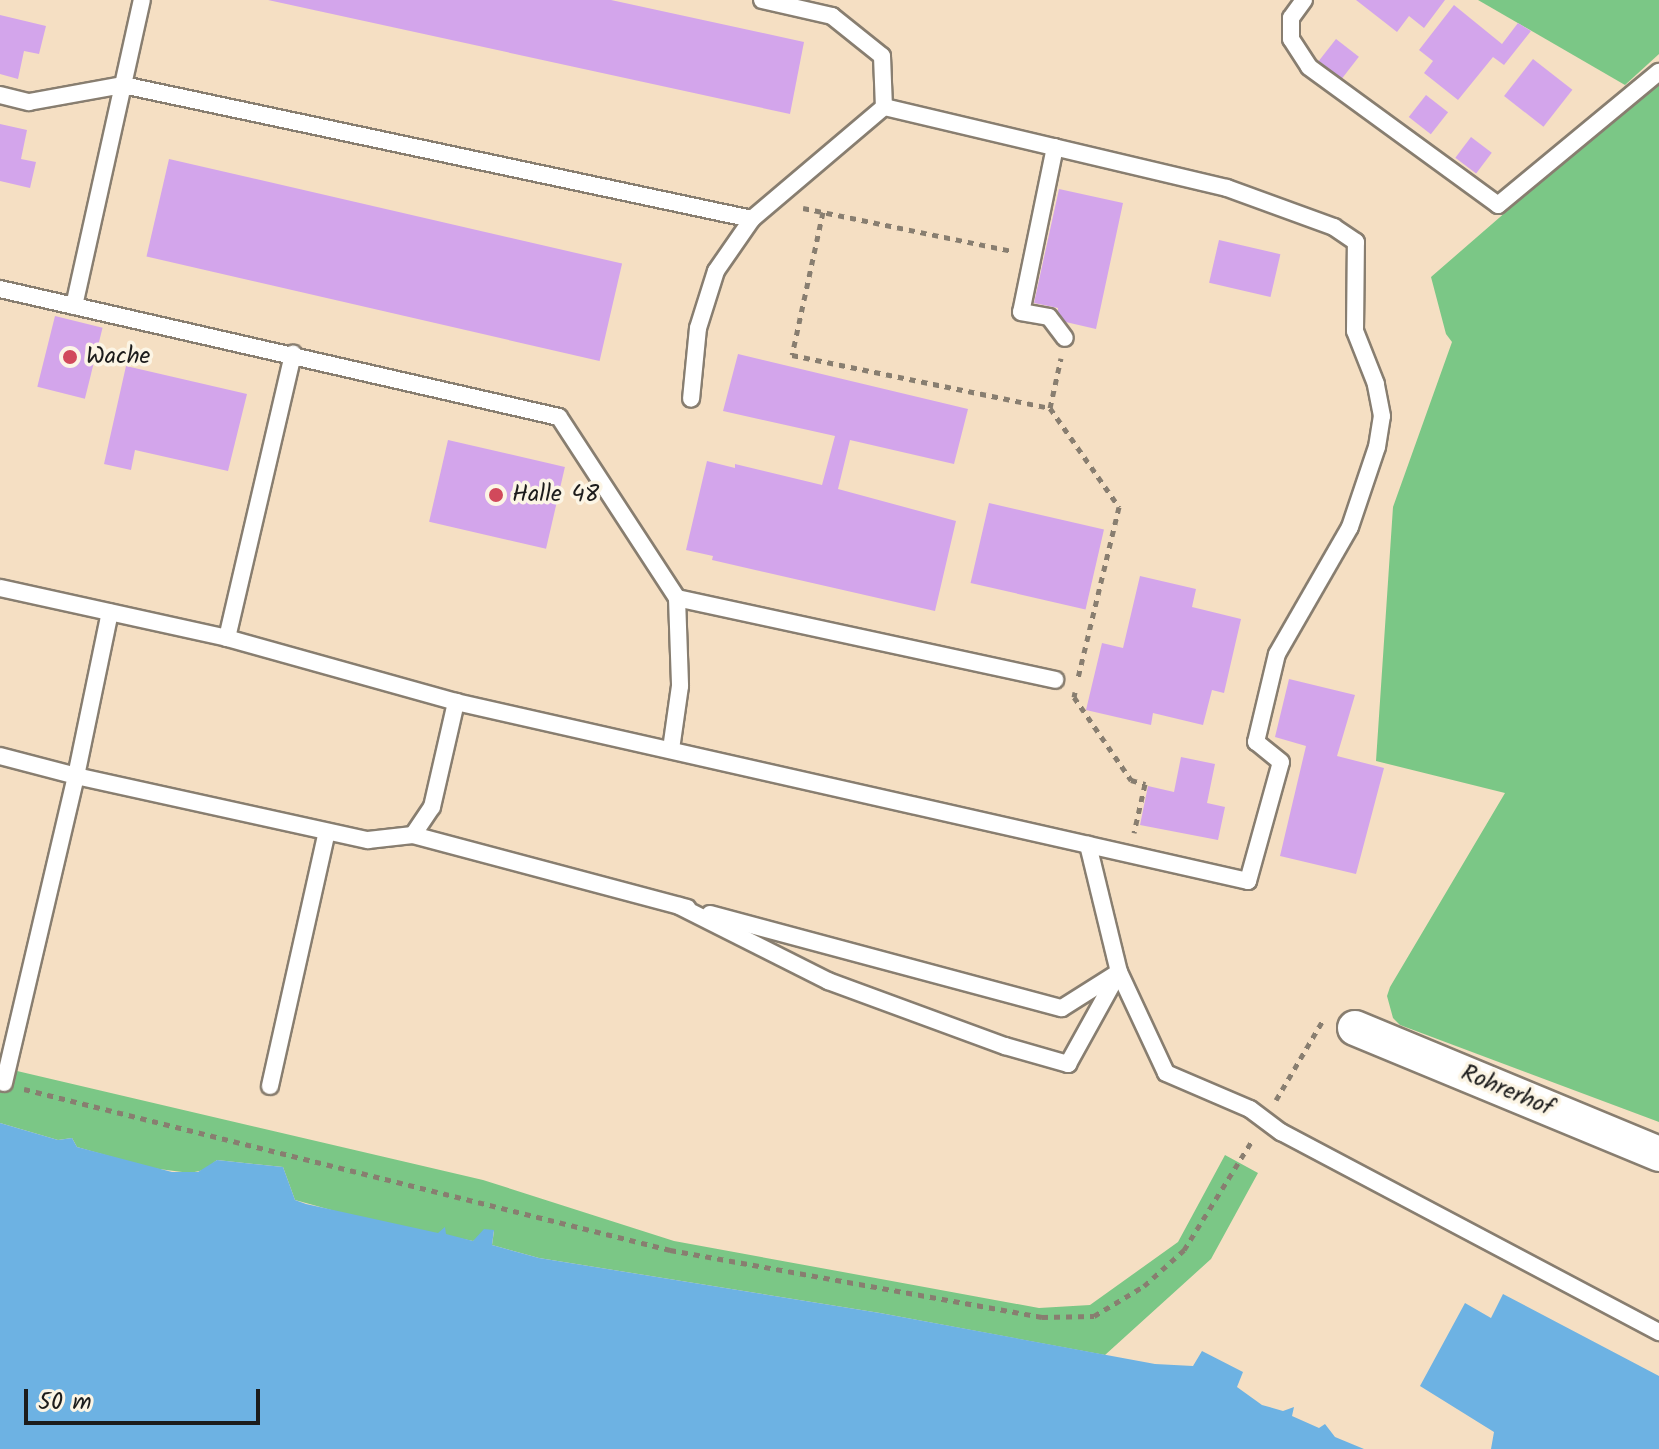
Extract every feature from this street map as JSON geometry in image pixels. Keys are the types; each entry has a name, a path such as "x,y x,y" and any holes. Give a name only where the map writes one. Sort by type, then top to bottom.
{"street":[{"name":"Rohrerhof","path":"1355,1028 1659,1154"}],"lane":[{"path":"74,306 142,0"},
{"path":"762,0 832,16 882,56 884,107"},
{"path":"1304,0 1291,18 1291,39 1309,67 1498,205 1659,72"},
{"path":"0,95 29,102 123,85 752,219"},
{"path":"0,588 227,638 456,702 1248,881 1281,762 1256,742 1277,654 1350,527 1377,447 1382,416 1376,384 1355,331 1356,242 1334,227 1227,188 884,107"},
{"path":"691,399 698,328 716,271 752,219 884,107"},
{"path":"1055,147 1021,312 1049,317 1065,338"},
{"path":"0,289 559,417 677,598 680,686 671,749"},
{"path":"227,638 293,354"},
{"path":"677,598 1055,680"},
{"path":"4,1083 76,776 110,612"},
{"path":"413,835 432,807 456,702"},
{"path":"0,756 76,776 368,840 413,835 1062,1008 1119,972"},
{"path":"270,1086 327,832"},
{"path":"1088,845 1119,972 1166,1073 1250,1109 1263,1122 1659,1332"},
{"path":"679,906 828,981 1005,1046 1068,1064 1119,972"}],"path":[{"path":"773,201 1033,255"},
{"path":"823,212 792,355 1050,408 1119,507 1074,697 1131,780 1145,784 1130,854"},
{"path":"1050,408 1065,338"},
{"path":"4,1083 670,1250 1042,1317 1094,1316 1144,1286 1184,1250 1323,1019 1355,1028"}],"green space":[{"path":"1478,0 1659,0 1659,54 1625,85"},
{"path":"1659,79 1659,1122 1400,1025 1393,1018 1387,996 1390,987 1505,793 1376,761 1393,507 1452,342 1446,334 1431,277"},
{"path":"0,1067 483,1180 674,1241 1039,1308 1090,1305 1178,1242 1225,1155 1258,1173 1211,1259 1105,1355 880,1313 539,1258 492,1245 494,1231 473,1241 360,1218 295,1200 283,1167 217,1160 204,1170 190,1173 151,1168 77,1147 72,1138 58,1140 0,1123"}],"water":[{"path":"0,1123 58,1140 72,1138 77,1147 172,1172 198,1172 217,1160 283,1167 295,1200 306,1204 438,1233 445,1227 446,1234 473,1241 484,1229 494,1230 492,1245 539,1258 880,1313 1155,1364 1193,1366 1202,1351 1243,1372 1237,1387 1262,1405 1283,1411 1294,1407 1292,1416 1319,1428 1325,1424 1335,1437 1364,1449 0,1449"},
{"path":"1503,1294 1659,1376 1659,1449 1491,1449 1494,1432 1420,1386 1465,1303 1491,1318"}],"building":[{"path":"268,0 611,0 804,42 790,114"},
{"path":"1356,0 1445,0 1424,28 1409,16 1397,32"},
{"path":"1454,5 1502,44 1518,23 1531,31 1504,65 1493,57 1458,100 1424,73 1433,61 1419,50"},
{"path":"0,15 46,26 39,54 24,51 18,79 0,74"},
{"path":"1336,39 1359,57 1342,79 1319,61"},
{"path":"1533,59 1572,90 1543,127 1504,96"},
{"path":"1426,95 1448,112 1431,134 1409,117"},
{"path":"0,124 27,130 21,159 36,162 30,188 0,181"},
{"path":"1471,137 1492,153 1476,173 1455,158"},
{"path":"169,159 622,264 600,361 147,256"},
{"path":"1059,189 1123,203 1096,329 1057,320 1058,308 1034,303"},
{"path":"1219,240 1280,254 1270,297 1209,283"},
{"name":"Wache","path":"55,316 103,328 85,399 37,387"},
{"path":"738,354 968,409 954,464 850,440 838,489 956,521 935,611 712,560 713,556 686,550 707,461 735,468 735,464 822,485 835,436 723,411"},
{"path":"126,366 247,394 228,471 135,450 131,470 104,464"},
{"name":"Halle 48","path":"448,440 565,467 546,549 429,522"},
{"path":"989,503 1104,530 1086,609 971,583"},
{"path":"1140,576 1196,589 1192,607 1241,619 1224,693 1212,690 1203,725 1153,713 1151,725 1086,710 1102,643 1123,648"},
{"path":"1289,679 1355,695 1337,756 1384,768 1356,874 1280,856 1306,746 1275,737"},
{"path":"1181,757 1215,764 1207,803 1225,807 1218,840 1140,825 1148,786 1174,792"}],"place":[{"name":"Wache","path":"70,357"},
{"name":"Halle 48","path":"496,495"}]}
